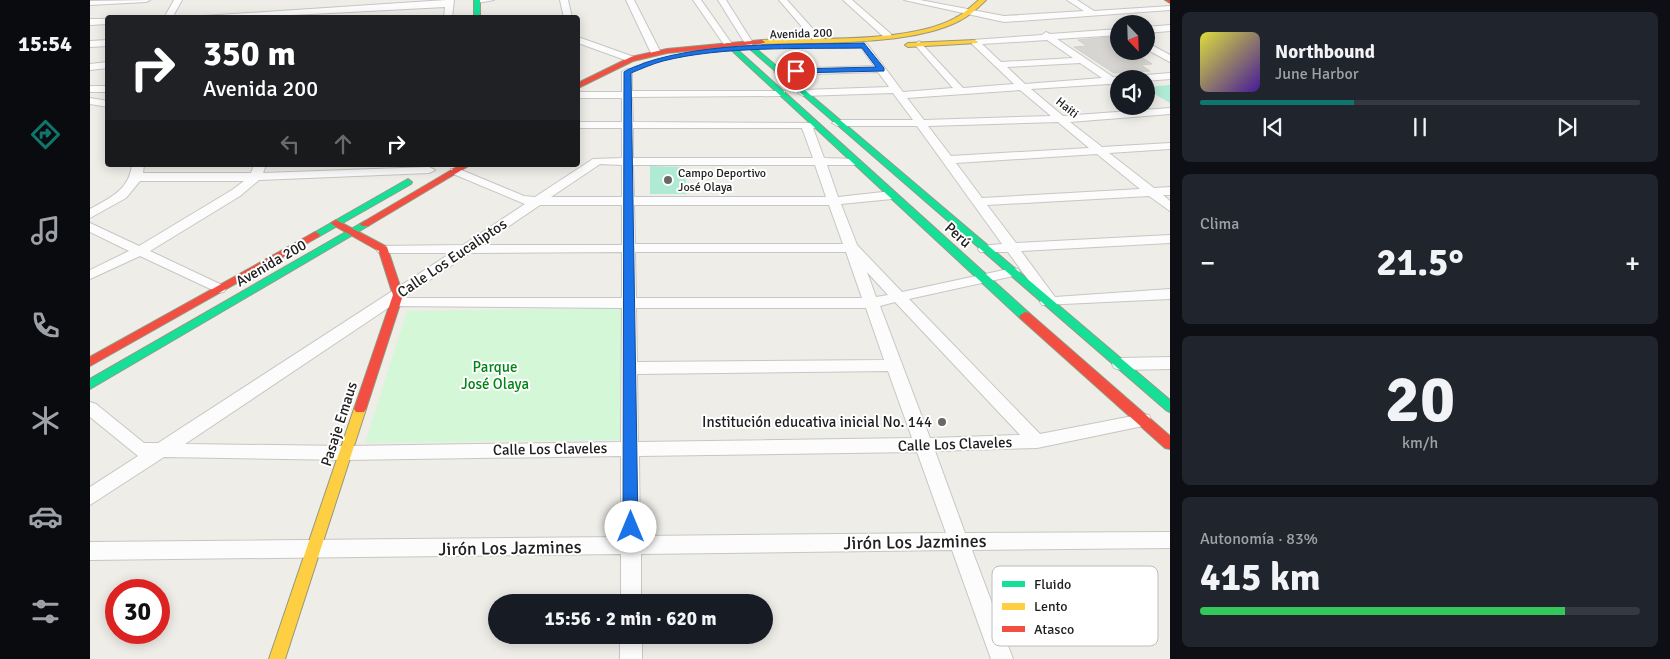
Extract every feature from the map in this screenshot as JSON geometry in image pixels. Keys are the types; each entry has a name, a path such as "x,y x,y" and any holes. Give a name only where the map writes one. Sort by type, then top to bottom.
{"main road":[{"path":"477,0 477,15"},
{"name":"Avenida 200","path":"580,93 629,66 656,54 888,36 924,31 953,22 968,13 983,0"},
{"name":"Haiti","path":"953,22 975,42"},
{"name":"Avenida 200","path":"751,46 864,46 975,42"},
{"name":"Perú","path":"751,46 837,123 1170,407"},
{"name":"Avenida 200","path":"629,66 731,47"},
{"name":"Perú","path":"731,47 781,93 811,125 856,162 1170,444"},
{"name":"Avenida 200","path":"90,362 433,167"},
{"name":"Avenida 200","path":"90,384 460,168"},
{"path":"908,209 932,204"},
{"path":"336,223 383,249 397,299"},
{"name":"Pasaje Emaus","path":"276,659 397,299"}],"street":[{"path":"92,4 146,0"},
{"path":"170,15 178,0"},
{"path":"314,14 320,0"},
{"path":"477,0 490,0"},
{"path":"564,0 567,15"},
{"path":"630,0 656,54"},
{"path":"696,0 731,47"},
{"path":"722,0 751,46"},
{"path":"782,0 818,40"},
{"path":"847,0 888,36"},
{"path":"908,0 1004,19 1170,8"},
{"path":"1071,0 1110,24"},
{"path":"280,15 314,14 449,2 448,15"},
{"path":"1020,18 1110,78"},
{"path":"90,22 105,21"},
{"path":"975,42 1048,37 1110,28"},
{"path":"1155,29 1170,28"},
{"path":"580,41 629,66 631,594"},
{"name":"Haiti","path":"975,42 1020,87 1170,207"},
{"path":"90,44 105,43"},
{"path":"919,44 961,91"},
{"path":"864,46 1049,302 1170,294"},
{"path":"1155,50 1168,57"},
{"path":"998,65 1082,60"},
{"path":"90,66 105,66"},
{"path":"779,72 881,69"},
{"path":"1155,77 1170,76"},
{"path":"804,93 961,91 1110,82"},
{"path":"90,89 105,88"},
{"path":"580,94 628,96 781,93"},
{"path":"90,101 105,104"},
{"path":"837,123 921,124 1058,119 1165,112 1170,120"},
{"path":"580,125 811,125 820,162 992,632"},
{"path":"948,160 1100,152 1170,146"},
{"name":"Calle Los Eucaliptos","path":"90,497 159,450 397,299 468,248 597,161 856,162"},
{"path":"90,214 128,191 138,171 258,171 433,167"},
{"path":"460,168 522,200 537,201 834,201 892,195"},
{"path":"90,274 138,252 236,193 258,171"},
{"path":"978,202 1170,191"},
{"path":"90,227 138,252 219,289"},
{"path":"985,249 1170,239"},
{"path":"383,249 852,248 1037,441"},
{"path":"397,299 872,303 1012,272"},
{"path":"1120,364 1170,362"},
{"path":"630,368 895,365"},
{"name":"Calle Los Claveles","path":"90,408 140,450 345,453 924,445 1037,441 1143,420"},
{"name":"Jirón Los Jazmines","path":"90,551 631,547 959,541 1170,540"},
{"path":"631,644 631,659"},
{"path":"997,646 1002,659"}],"green space":[{"path":"1170,85 1170,103 1155,94 1155,86"},
{"name":"Campo Deportivo José Olaya","path":"650,166 685,167 687,194 650,194"},
{"name":"Parque José Olaya","path":"623,308 626,440 365,443 407,311"}],"building":[{"path":"1110,37 1110,60 1146,60 1152,64 1141,65 1148,70 1110,70 1074,47 1087,46 1078,40"}],"traffic: fast":[{"path":"477,0 477,15"},
{"path":"728,44 1025,316"},
{"path":"752,48 1170,407"},
{"path":"315,235 408,182"},
{"path":"90,385 365,224"}],"traffic: slow":[{"path":"762,42 861,39 911,33 955,21 983,0"},
{"path":"908,45 975,42"},
{"path":"277,659 360,409"}],"traffic: jam":[{"path":"580,85 631,59 667,51 762,42"},
{"path":"365,224 463,167"},
{"path":"336,223 383,249 398,295 360,409"},
{"path":"90,362 315,235"},
{"path":"1025,316 1170,444"}],"place":[{"name":"Campo Deportivo José Olaya","path":"668,180"},
{"name":"Institución educativa inicial No. 144","path":"942,422"}],"route":[{"path":"631,527 627,72 662,59 678,56 753,49 864,46 881,69 796,71"}]}
